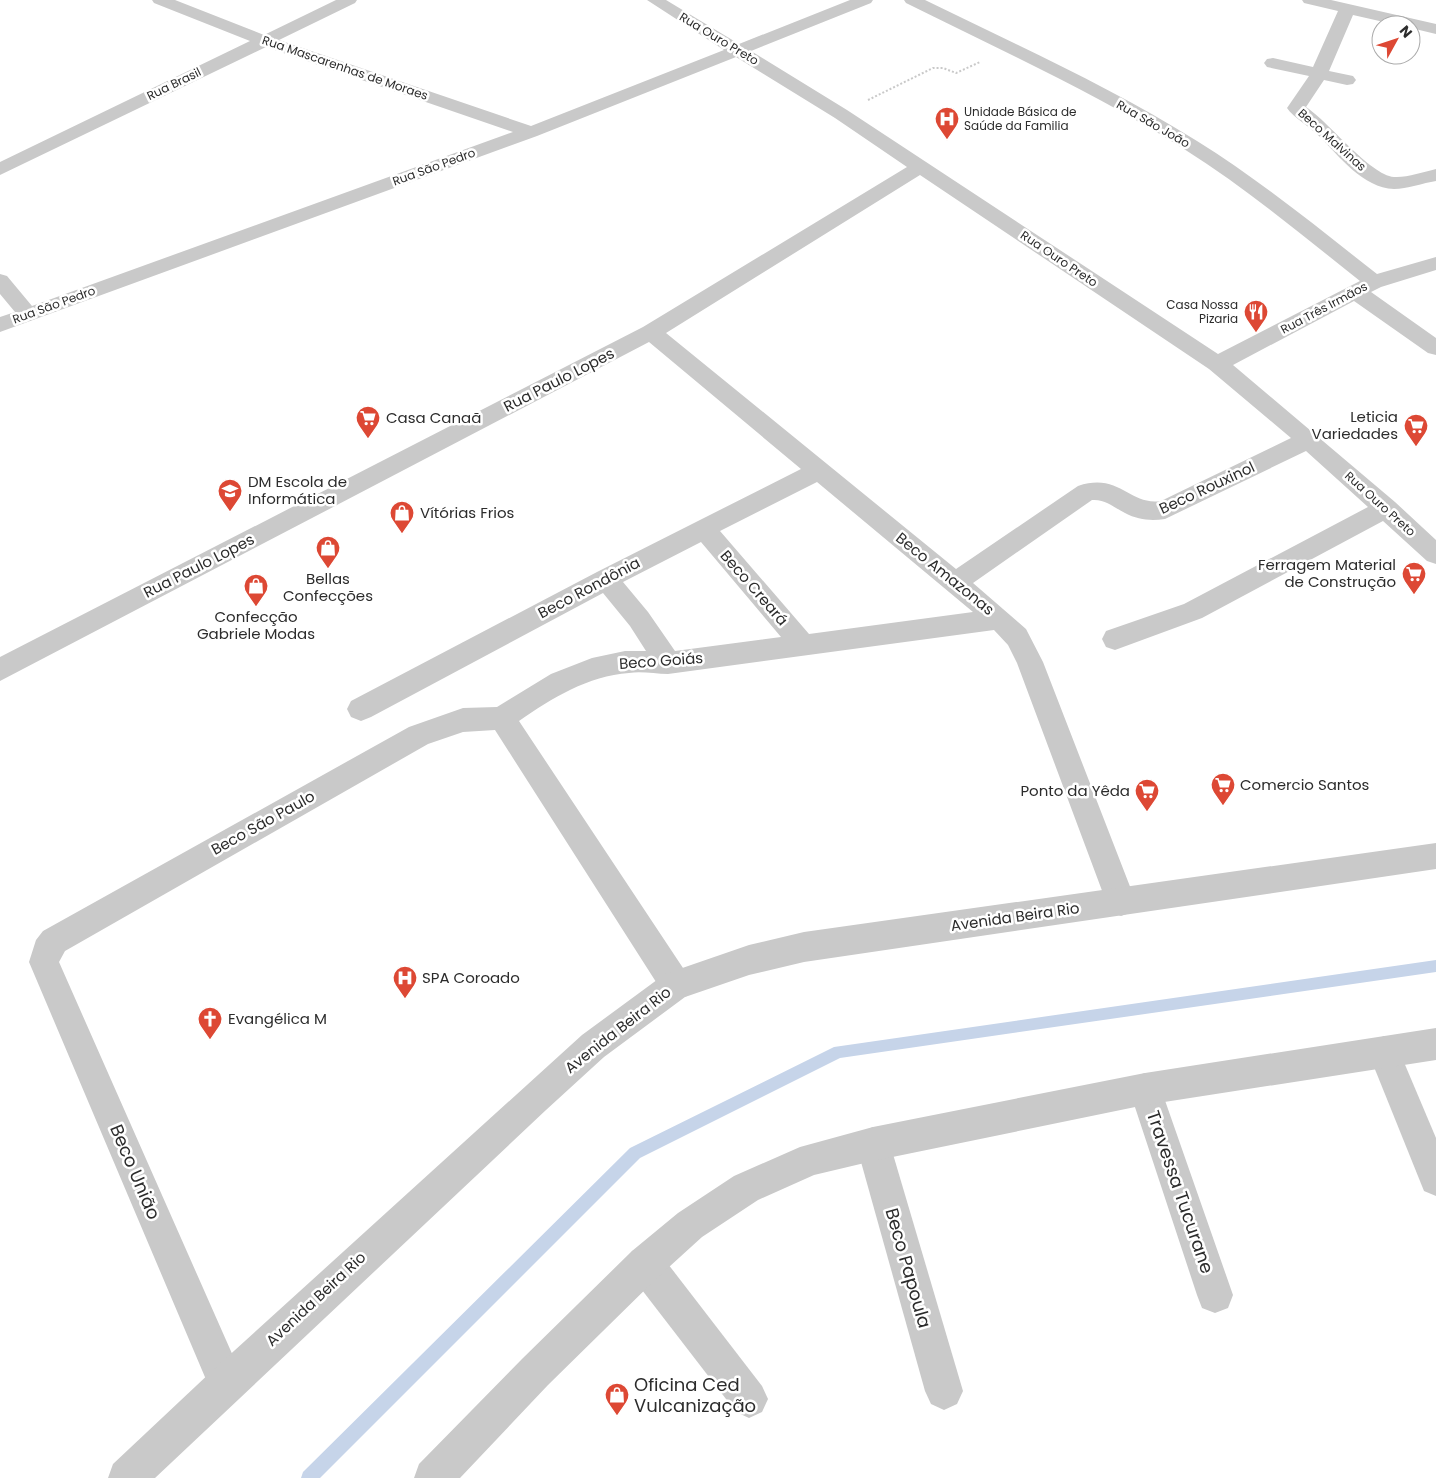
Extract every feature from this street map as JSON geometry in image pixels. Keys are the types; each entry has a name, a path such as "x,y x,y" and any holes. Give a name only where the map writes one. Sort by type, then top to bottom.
{"street":[{"name":"Rua Mascarenhas de Moraes","path":"160,0 262,40 531,132"},
{"name":"Rua Brasil","path":"0,169 262,40 349,0"},
{"name":"Rua Ouro Preto","path":"655,0 841,114 1217,364 1387,508 1436,554"},
{"name":"Rua São Pedro","path":"0,325 531,132 865,0"},
{"name":"Rua São João","path":"912,0 1132,111 1191,145 1244,181 1436,348"},
{"path":"1310,0 1436,30"},
{"path":"1319,74 1347,9"},
{"path":"1273,63 1346,80"},
{"name":"Beco Malvinas","path":"1319,74 1296,108 1312,118 1368,172 1380,179 1394,183 1436,175"},
{"name":"Rua Paulo Lopes","path":"0,670 652,332 920,167"},
{"name":"Rua Três Irmãos","path":"1217,364 1365,287 1436,263"},
{"path":"0,281 28,314"},
{"name":"Beco Amazonas","path":"652,332 999,619 1017,638 1030,662 1121,902"},
{"name":"Beco Rouxinol","path":"954,583 1086,492 1108,491 1141,511 1153,513 1165,510 1308,440"},
{"name":"Beco Rondônia","path":"361,709 606,579 819,470"},
{"path":"1115,639 1193,611 1387,508"},
{"name":"Beco Creará","path":"704,530 804,646"},
{"path":"606,579 639,619 668,663"},
{"name":"Beco Goiás","path":"502,718 543,690 586,671 626,662 668,663 999,619"},
{"path":"502,718 676,985"},
{"name":"Beco São Paulo","path":"44,962 46,950 54,941 419,735 463,720 502,718"},
{"name":"Avenida Beira Rio","path":"127,1478 226,1383 534,1098 593,1046 676,985 749,960 804,947 1436,856"},
{"name":"Beco União","path":"44,962 226,1383"},
{"path":"433,1478 535,1372 645,1264 690,1225 746,1188 812,1159 873,1144 1145,1089 1436,1044"},
{"path":"1384,1052 1436,1179"},
{"name":"Travessa Tucurane","path":"1145,1089 1215,1296"},
{"name":"Beco Papoula","path":"873,1144 944,1391"},
{"path":"645,1264 750,1399"}],"path":[{"path":"841,114 933,68 961,72 1007,47"}],"waterway":[{"path":"309,1478 635,1153 839,1052 1436,966"}],"place":[{"name":"Unidade Básica de Saúde da Familia","path":"947,140"},
{"name":"Casa Nossa Pizaria","path":"1256,333"},
{"name":"Casa Canaã","path":"368,439"},
{"name":"Leticia Variedades","path":"1416,447"},
{"name":"DM Escola de Informática","path":"230,512"},
{"name":"Vítórias Frios","path":"402,534"},
{"name":"Bellas Confecções","path":"328,569"},
{"name":"Ferragem Material de Construção","path":"1414,595"},
{"name":"Confecção Gabriele Modas","path":"256,607"},
{"name":"Comercio Santos","path":"1223,806"},
{"name":"Ponto da Yêda","path":"1147,812"},
{"name":"SPA Coroado","path":"405,999"},
{"name":"Evangélica M","path":"210,1040"},
{"name":"Oficina Ced Vulcanização","path":"617,1416"}]}
